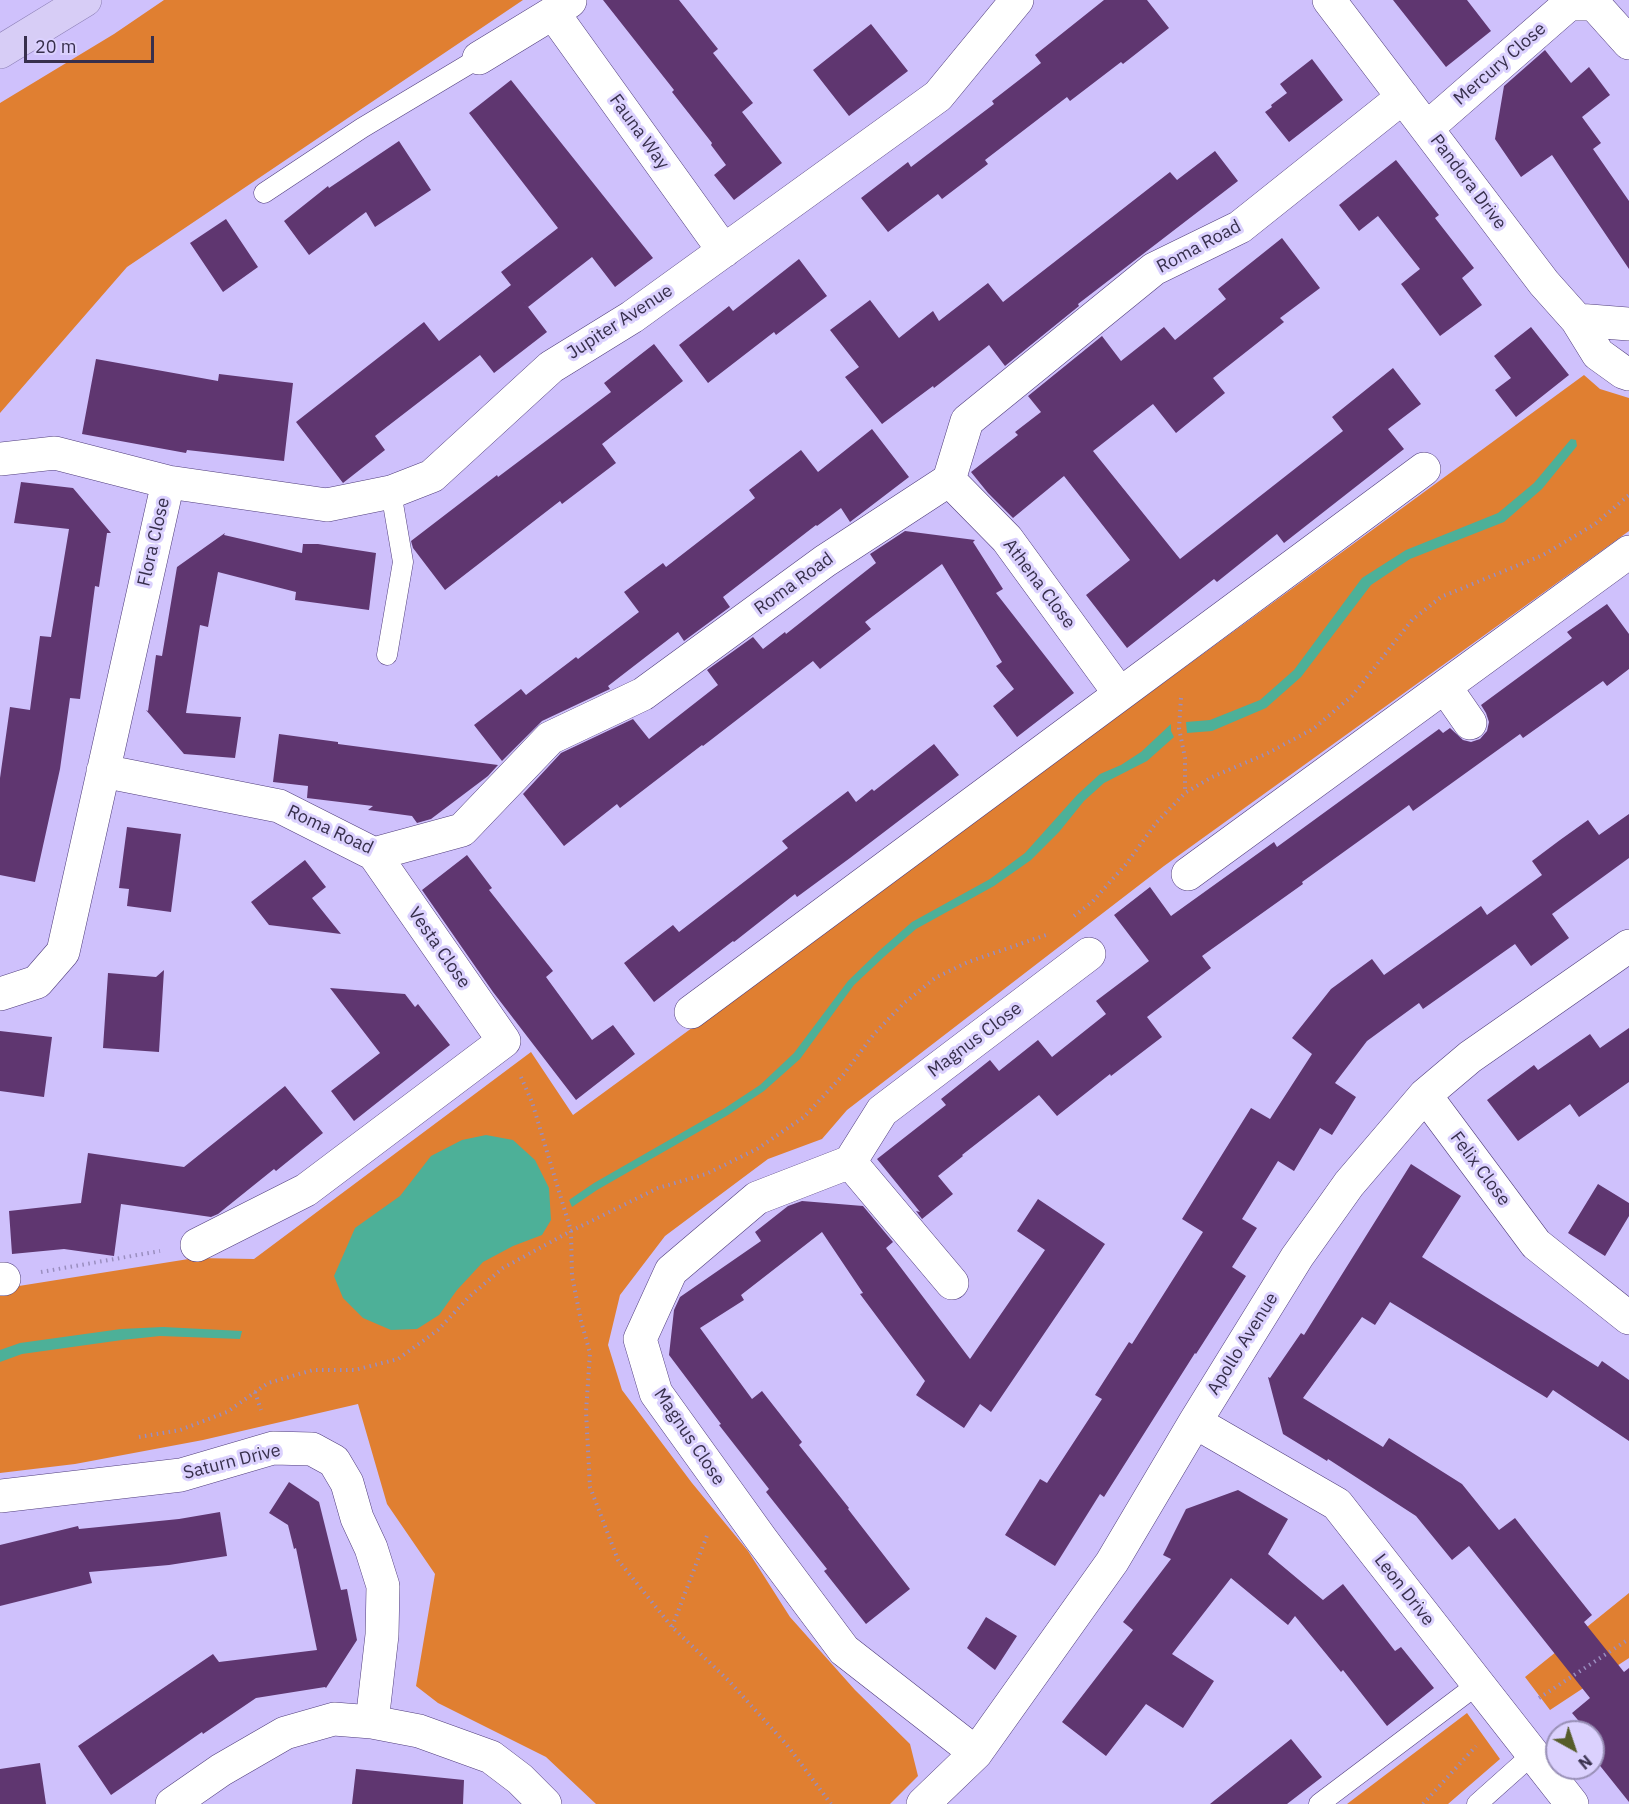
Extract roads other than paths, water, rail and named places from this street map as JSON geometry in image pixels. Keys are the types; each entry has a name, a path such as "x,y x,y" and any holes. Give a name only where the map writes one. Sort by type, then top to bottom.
{"main road":[{"path":"0,52 85,0"}],"street":[{"name":"Jupiter Avenue","path":"168,482 327,505 391,492 432,476 551,367 632,316 938,96 1017,0"},
{"name":"Pandora Drive","path":"1329,0 1544,283 1577,320 1598,354 1629,374"},
{"name":"Mercury Close","path":"1427,128 1569,4 1594,4 1629,43"},
{"name":"Fauna Way","path":"562,7 724,251"},
{"path":"478,58 562,7"},
{"name":"Roma Road","path":"103,771 279,806 374,854 462,830 550,738 643,694 825,561 949,480 967,421 1154,269 1240,227 1403,97"},
{"path":"1577,320 1629,324"},
{"name":"Flora Close","path":"0,459 55,453 168,482 63,952 37,982 0,994"},
{"path":"691,1012 1424,470"},
{"name":"Athena Close","path":"949,480 1007,539 1120,694"},
{"path":"1188,874 1629,552"},
{"path":"1445,687 1470,723"},
{"name":"Vesta Close","path":"197,1245 306,1190 504,1041 374,854"},
{"name":"Apollo Avenue","path":"923,1804 976,1753 1112,1562 1195,1422 1298,1257 1342,1193 1425,1095 1470,1057 1629,946"},
{"name":"Magnus Close","path":"976,1753 844,1650 656,1393 640,1339 671,1271 757,1198 850,1162 882,1111 1089,954"},
{"name":"Felix Close","path":"1425,1095 1536,1244 1629,1318"},
{"path":"850,1162 952,1283"},
{"name":"Leon Drive","path":"1195,1422 1337,1504 1572,1804"},
{"name":"Saturn Drive","path":"0,1496 181,1475 273,1448 312,1449 334,1461 346,1483 357,1518 371,1548 382,1586 382,1635 372,1722"},
{"path":"172,1804 221,1770 285,1733 334,1719 372,1722 419,1731 491,1757 520,1779 545,1804"}],"lane":[{"path":"264,193 362,128 478,58"},
{"path":"387,655 403,562 391,492"},
{"path":"1319,1804 1478,1684"},
{"path":"1477,1804 1533,1754"}]}
